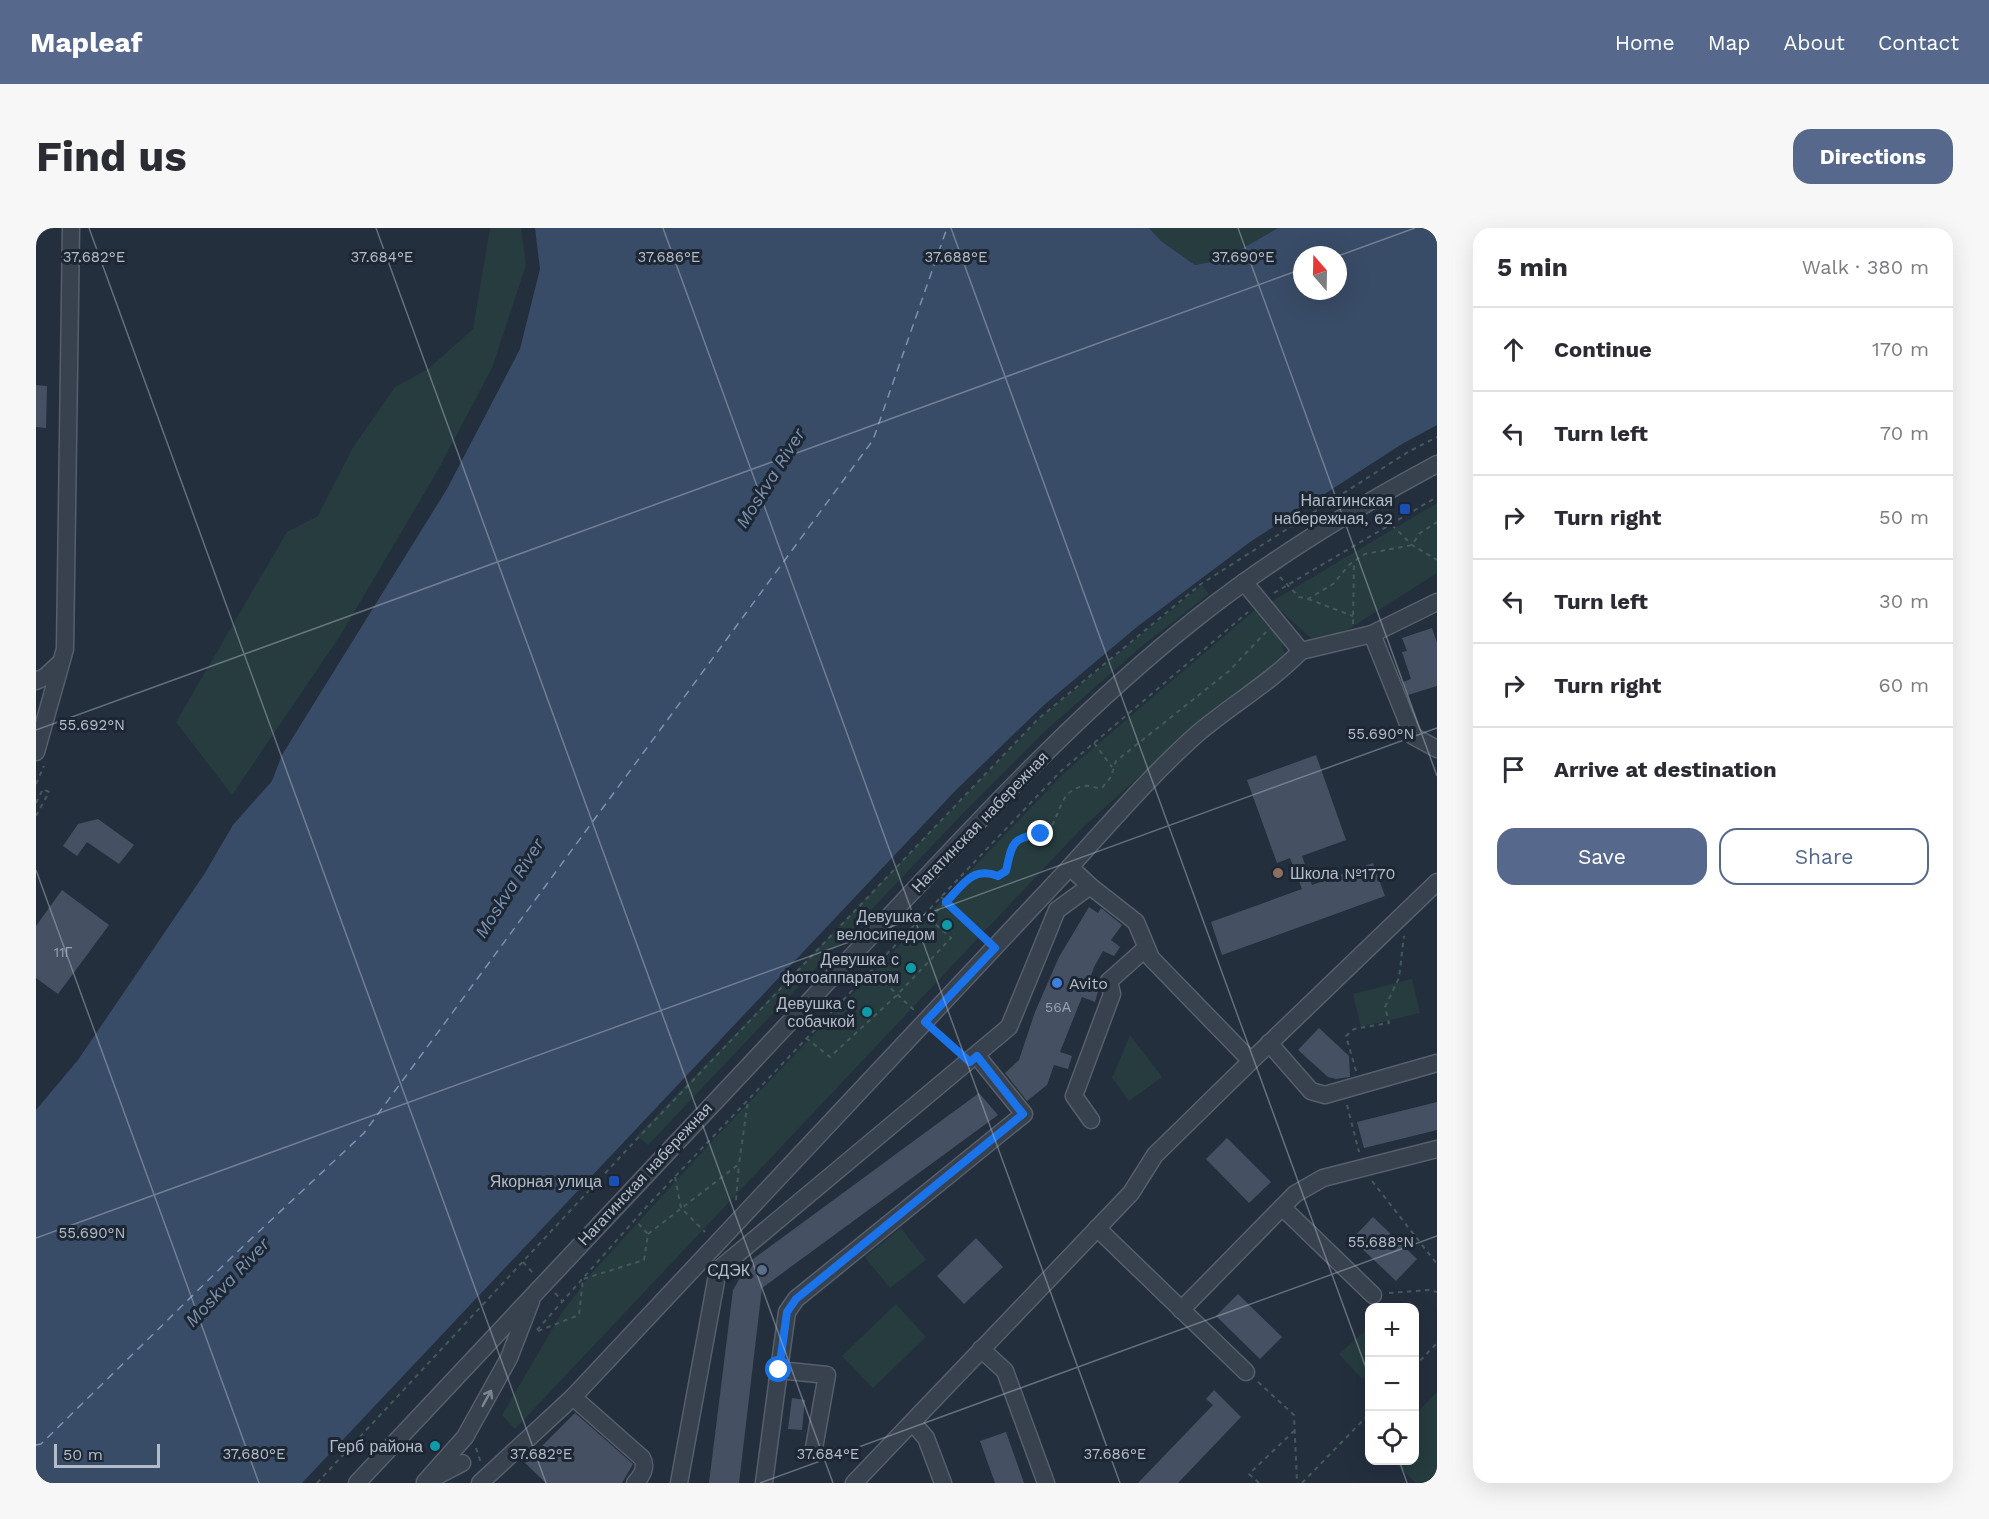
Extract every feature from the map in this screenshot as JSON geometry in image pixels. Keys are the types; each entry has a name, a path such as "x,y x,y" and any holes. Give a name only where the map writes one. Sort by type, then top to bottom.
{"street":[{"path":"36,752 65,649 71,228"},
{"name":"Нагатинская набережная","path":"357,1483 535,1291 1036,762 1160,648 1244,582 1314,535 1437,464"},
{"path":"1244,582 1301,651"},
{"path":"462,1463 482,1483 573,1397 717,1244 921,1017 995,948 1158,769 1199,732 1259,687 1301,651 1371,634 1437,603"},
{"path":"1371,634 1413,736 1437,749"},
{"path":"36,681 45,677 61,662"},
{"path":"1259,687 1270,701"},
{"path":"1070,867 1136,922 1145,949 1251,1060"},
{"path":"854,1483 1131,1193 1155,1155 1437,882"},
{"path":"679,1483 718,1270 1009,1027 1057,910 1090,886"},
{"path":"1091,1120 1074,1096 1112,993 1109,981 1145,949"},
{"path":"1269,1043 1311,1091 1325,1095 1437,1064"},
{"path":"764,1483 787,1312 796,1299 1023,1114 973,1059"},
{"path":"1181,1310 1295,1194 1323,1178 1437,1149"},
{"path":"1282,1207 1373,1295"},
{"path":"1096,1228 1246,1372"},
{"path":"424,1483 465,1437 509,1358 535,1291"},
{"path":"483,1347 501,1347 509,1358"},
{"path":"981,1349 1005,1371 1046,1483"},
{"path":"779,1370 827,1376 814,1448"},
{"path":"573,1397 642,1458 645,1463 643,1475 635,1483"},
{"path":"913,1423 926,1438 943,1483"},
{"path":"462,1463 465,1437"},
{"path":"424,1483 462,1463"}],"path":[{"path":"583,1279 579,1315 535,1332 635,1220 748,1099 1062,771 1261,601 1437,497"},
{"path":"1308,599 1333,584 1354,561 1365,554 1412,545 1420,533 1437,522"},
{"path":"1391,524 1412,545 1437,560"},
{"path":"1286,586 1299,597 1353,616 1354,561"},
{"path":"929,919 973,875 982,872 998,876 1006,871 1009,853 1019,838 1041,834 1050,828 1059,804 1078,788 1085,786 1102,788 1111,777 1112,767 1116,761 1229,671 1276,620"},
{"path":"1094,743 1112,767"},
{"path":"36,803 43,789 49,792 36,816"},
{"path":"941,897 995,948"},
{"path":"1361,1085 1346,1036 1354,1029 1389,1023 1385,1007 1399,978 1407,912"},
{"path":"806,1038 830,1057 897,995 951,938 924,914"},
{"path":"871,970 921,1017 973,1059"},
{"path":"1344,1090 1363,1168 1437,1264"},
{"path":"733,1226 748,1099"},
{"path":"583,1279 644,1260 648,1234 740,1164"},
{"path":"675,1177 681,1208 717,1244"},
{"path":"635,1220 648,1234"},
{"path":"1373,1295 1429,1290 1437,1292"},
{"path":"1419,1362 1437,1343"},
{"path":"1246,1372 1294,1415 1297,1483"},
{"path":"1302,1483 1365,1418"},
{"path":"1258,1483 1249,1474 1295,1429"}],"green space":[{"path":"490,228 521,228 526,265 492,368 438,470 340,636 232,795 176,722 287,532 318,516 352,449 395,387 428,369 473,329"},
{"path":"1149,228 1278,228 1222,260 1195,265 1161,241"},
{"path":"1437,503 1437,573 1344,632 1311,638 1271,602"},
{"path":"1202,585 1209,594 1142,646 1044,732 967,809 648,1145 637,1136 1040,718"},
{"path":"1256,609 1278,633 1286,656 1219,705 1081,829 515,1429 502,1415 561,1314 591,1274 715,1138 1063,774"},
{"path":"1412,979 1420,1013 1361,1027 1353,994"},
{"path":"1130,1035 1162,1077 1129,1101 1112,1078"},
{"path":"901,1228 926,1260 890,1288 865,1257"},
{"path":"896,1304 926,1337 873,1388 842,1356"},
{"path":"1365,1331 1365,1376 1362,1379 1339,1354"},
{"path":"1437,1392 1437,1483 1416,1483 1398,1465 1419,1465 1419,1411"}],"water":[{"name":"Moskva River","path":"535,228 1149,228 1161,241 1195,265 1222,260 1278,228 1437,228 1437,425 1402,444 1250,542 1138,626 1044,705 956,790 302,1483 36,1483 36,1110 78,1060 205,873 233,825 272,781 282,755 447,489 520,349 540,269"}],"building":[{"path":"36,385 47,386 46,428 36,427"},
{"path":"1432,628 1437,643 1437,686 1408,695 1403,682 1411,679 1402,652 1407,651 1402,638"},
{"path":"1316,755 1346,840 1302,856 1312,885 1373,863 1385,896 1222,955 1211,922 1302,889 1290,858 1277,863 1247,780"},
{"path":"98,819 134,845 119,864 87,842 77,856 63,846 78,824"},
{"path":"62,890 109,925 58,994 36,978 36,926"},
{"path":"1089,907 1098,913 1101,908 1122,925 1111,940 1120,947 1114,956 1103,951 1094,967 1088,984 1099,988 1095,1002 1082,997 1060,1052 1072,1056 1068,1069 1054,1065 1047,1085 1027,1101 1005,1073 1019,1060 1035,1012 1059,957"},
{"path":"1319,1028 1349,1056 1350,1077 1336,1079 1328,1077 1298,1050"},
{"path":"979,1093 998,1115 762,1288 739,1483 709,1483 733,1290 749,1262"},
{"path":"1437,1102 1437,1130 1364,1148 1357,1122"},
{"path":"1227,1138 1271,1182 1249,1203 1206,1159"},
{"path":"1373,1217 1417,1259 1396,1281 1352,1239"},
{"path":"976,1238 1003,1267 964,1304 937,1276"},
{"path":"1238,1294 1282,1337 1260,1359 1216,1316"},
{"path":"1214,1390 1241,1417 1178,1483 1138,1483 1213,1405 1206,1399"},
{"path":"792,1398 805,1400 802,1430 788,1429"},
{"path":"575,1413 633,1464 622,1483 546,1483 525,1463"},
{"path":"1006,1432 1024,1483 995,1483 980,1441"}],"ferry route":[{"path":"36,1445 41,1444 235,1254 364,1133 873,440 947,228"}],"place":[{"name":"Нагатинская набережная, 62","path":"1405,509"},
{"name":"Школа №1770","path":"1278,873"},
{"name":"Девушка с велосипедом","path":"947,925"},
{"name":"Девушка с фотоаппаратом","path":"911,968"},
{"name":"Avito","path":"1057,983"},
{"name":"Девушка с собачкой","path":"867,1012"},
{"name":"Якорная улица","path":"614,1181"},
{"name":"СДЭК","path":"762,1270"},
{"name":"Герб района","path":"435,1446"}],"route":[{"path":"779,1370 787,1312 796,1299 1023,1114 977,1056 970,1062 925,1022 995,948 946,902 973,875 982,872 998,876 1006,871 1009,853 1014,843 1027,835 1041,834"}]}
